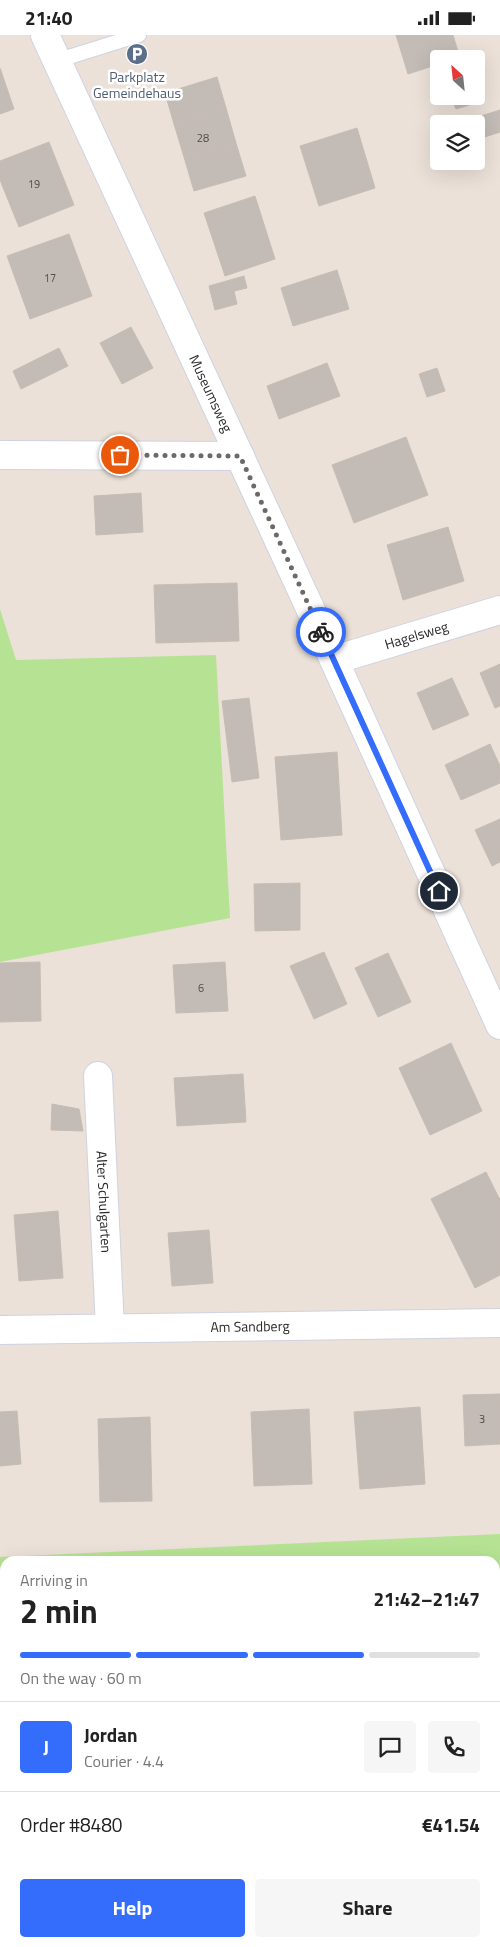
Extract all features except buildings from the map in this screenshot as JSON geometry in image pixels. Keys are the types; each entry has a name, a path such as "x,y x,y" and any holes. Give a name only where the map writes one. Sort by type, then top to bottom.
{"street":[{"name":"Museumsweg","path":"45,35 334,660 500,1025"},
{"path":"0,455 240,456"},
{"name":"Hagelsweg","path":"334,660 500,610"},
{"name":"Alter Schulgarten","path":"98,1076 110,1328"},
{"name":"Am Sandberg","path":"0,1330 500,1323"}],"lane":[{"path":"56,61 139,35"}],"green space":[{"path":"0,609 16,660 216,655 230,918 0,962"},
{"path":"500,1534 500,1556 22,1556"}],"way so far":[{"path":"120,455 240,456 321,632"}],"place":[{"name":"Parkplatz Gemeindehaus","path":"137,54"}],"route":[{"path":"321,632 439,891"}]}
